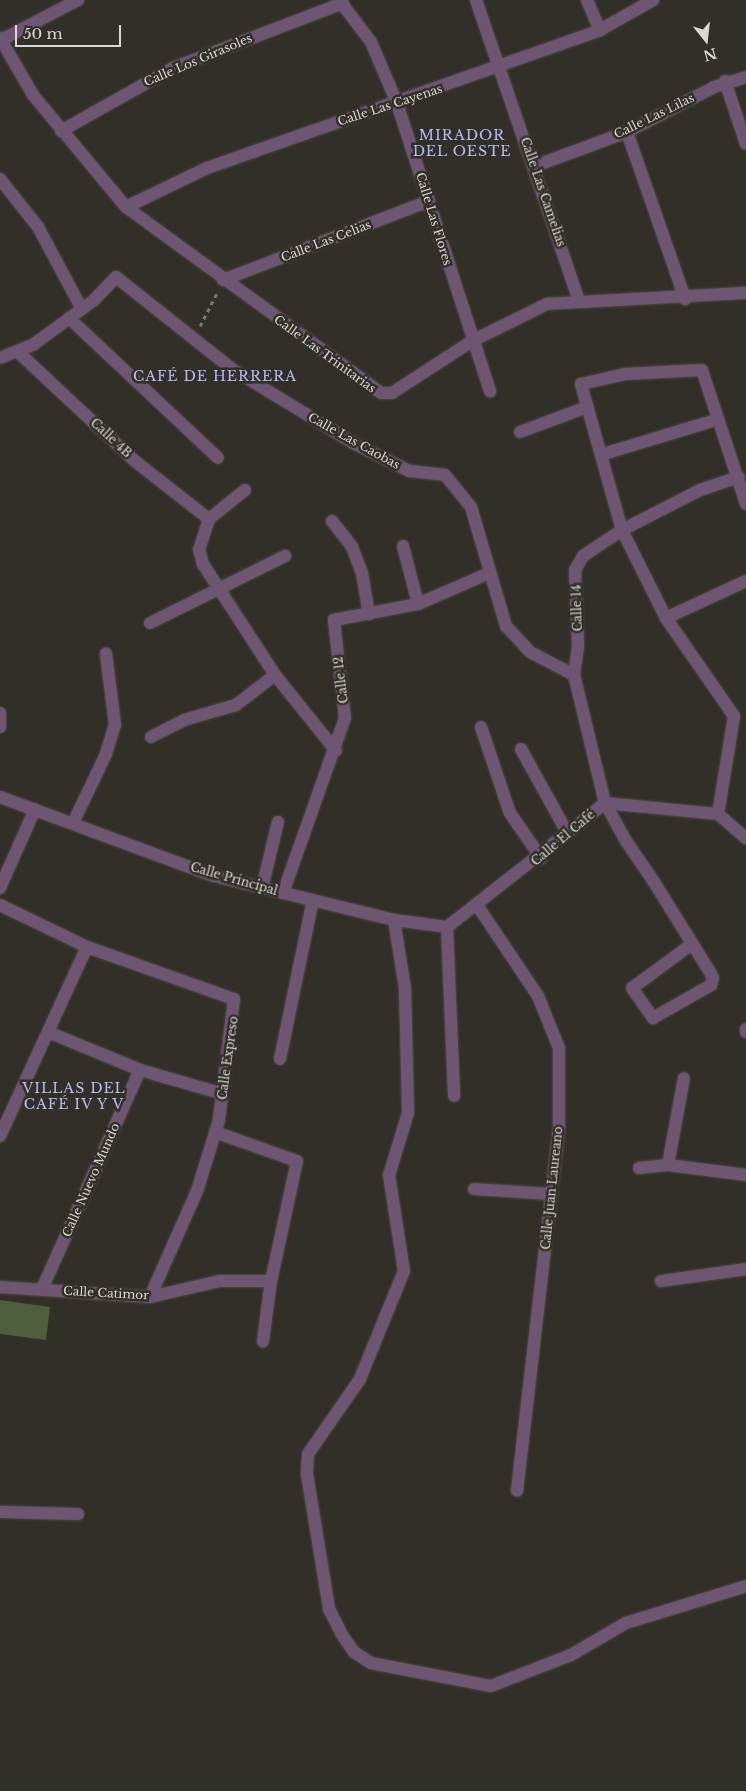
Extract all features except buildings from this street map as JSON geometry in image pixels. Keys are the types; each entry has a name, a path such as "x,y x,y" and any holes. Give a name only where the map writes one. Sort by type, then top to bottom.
{"street":[{"path":"0,39 78,0"},
{"name":"Calle Las Camelias","path":"476,0 502,68 579,300"},
{"path":"587,0 600,30"},
{"name":"Calle Las Cayenas","path":"126,207 207,168 502,68 600,30 652,0"},
{"name":"Calle Las Flores","path":"341,2 371,42 398,103 472,341 490,391"},
{"name":"Calle Los Girasoles","path":"61,132 173,68 341,2"},
{"name":"Calle Las Trinitarias","path":"0,39 61,132 126,207 380,393 392,393 472,341 533,308 579,300 685,299 746,293"},
{"name":"Calle Las Lilas","path":"534,166 627,132 725,82 746,77"},
{"path":"725,82 746,144"},
{"path":"627,132 685,299"},
{"path":"0,179 38,227 82,308 18,352 0,358"},
{"name":"Calle Las Celias","path":"224,280 429,200"},
{"name":"Calle Las Caobas","path":"82,308 116,277 232,369 353,443 409,471 445,475 471,507 498,606 516,640 574,675"},
{"path":"69,318 218,458"},
{"name":"Calle 4B","path":"18,352 136,462 209,519"},
{"path":"746,504 739,477 703,372 699,369 625,374 580,386 603,454 622,530 666,618 734,716 718,814 746,838"},
{"path":"520,432 587,407"},
{"path":"603,454 710,422"},
{"name":"Calle 14","path":"692,944 632,988 653,1018 711,985 710,972 605,803 574,675 578,645 576,570 583,556 622,530 700,490 739,477"},
{"path":"245,490 209,519 199,549 216,589 275,676 336,751"},
{"path":"332,521 352,547 362,573 369,614"},
{"path":"402,546 418,604"},
{"path":"150,623 285,556"},
{"name":"Calle 12","path":"283,893 336,751 345,718 334,620 418,604 489,573"},
{"path":"666,618 746,582"},
{"path":"73,823 106,754 115,725 106,654"},
{"path":"151,737 184,720 236,705 275,676"},
{"path":"734,716 746,711"},
{"path":"0,713 0,727"},
{"path":"481,727 510,813 541,858"},
{"path":"521,750 568,834"},
{"name":"Calle Principal","path":"0,797 35,808 214,876 394,920 447,927"},
{"name":"Calle El Café","path":"447,927 541,858 605,803 718,814"},
{"path":"0,888 35,808"},
{"path":"262,888 278,822"},
{"path":"280,1059 313,900"},
{"name":"Calle Expreso","path":"0,905 87,947 234,999 223,1094 215,1132 197,1191 150,1297"},
{"name":"Calle Juan Laureano","path":"477,905 538,996 559,1048 559,1128 517,1492"},
{"path":"394,920 405,988 408,1113 388,1175 404,1271 360,1379 308,1454 306,1474 329,1609 340,1633 354,1652 371,1663 491,1686 571,1655 626,1623 746,1586"},
{"path":"447,927 454,1096"},
{"path":"0,1136 87,947"},
{"path":"48,1032 140,1070 223,1094"},
{"name":"Calle Nuevo Mundo","path":"42,1290 140,1070"},
{"path":"668,1166 684,1078"},
{"path":"215,1132 297,1161 271,1281 263,1341"},
{"path":"639,1168 668,1166 746,1175"},
{"path":"474,1189 552,1194"},
{"path":"661,1281 746,1269"},
{"name":"Calle Catimor","path":"0,1286 150,1297 220,1281 271,1281"},
{"path":"0,1512 78,1514"}],"path":[{"path":"193,338 224,280"}],"green space":[{"path":"0,1300 50,1307 46,1340 0,1334"}],"district":[{"name":"MIRADOR DEL OESTE","path":"462,144"},
{"name":"CAFÉ DE HERRERA","path":"215,376"},
{"name":"VILLAS DEL CAFÉ IV Y V","path":"74,1096"}]}
